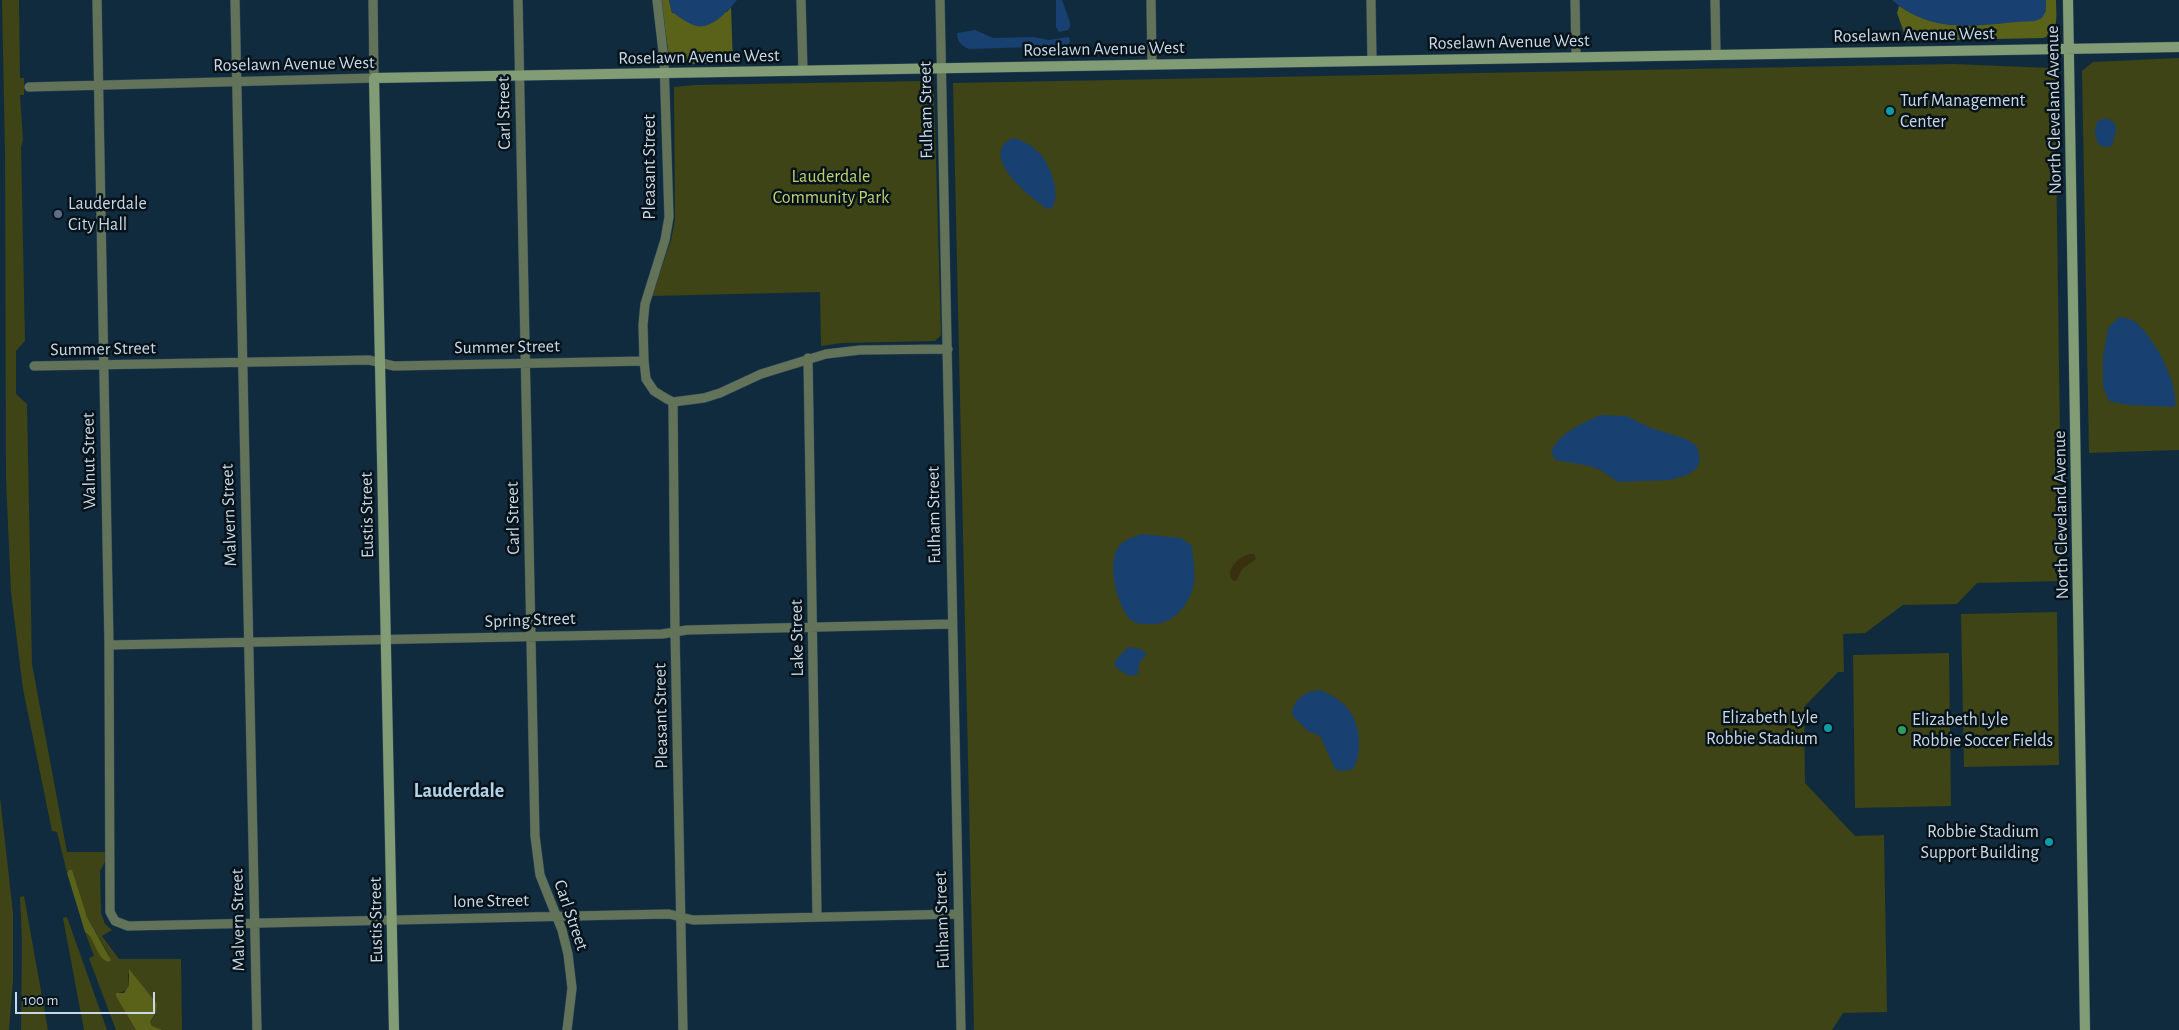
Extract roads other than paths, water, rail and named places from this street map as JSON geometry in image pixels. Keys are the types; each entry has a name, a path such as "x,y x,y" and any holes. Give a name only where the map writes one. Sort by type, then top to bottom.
{"street":[{"name":"Walnut Street","path":"97,0 109,645 110,912 115,921"},
{"name":"Malvern Street","path":"235,0 257,1030"},
{"name":"Eustis Street","path":"373,0 394,1030"},
{"name":"Carl Street","path":"518,0 537,858 540,875 556,916 572,974 571,1002 566,1030"},
{"name":"Pleasant Street","path":"644,361 645,304 665,240 669,217 664,60 657,0"},
{"path":"801,0 804,71"},
{"name":"Fulham Street","path":"940,0 961,1030"},
{"path":"1151,0 1152,64"},
{"path":"1371,0 1372,61"},
{"path":"1575,0 1576,57"},
{"path":"1715,0 1716,54"},
{"name":"North Cleveland Avenue","path":"2068,0 2085,1030"},
{"name":"Roselawn Avenue West","path":"29,87 374,78 2179,47"},
{"path":"644,361 649,386 659,395 673,402 690,401 720,393 761,374 808,358 841,351 948,349"},
{"name":"Lake Street","path":"808,358 817,917"},
{"name":"Summer Street","path":"34,366 369,360 394,366 644,361"},
{"name":"Pleasant Street","path":"673,402 675,632 683,1030"},
{"name":"Spring Street","path":"109,645 662,634 687,630 952,624"},
{"name":"Ione Street","path":"115,921 128,926 669,914 693,920 958,914"}],"water":[{"path":"669,0 737,0 718,19 706,26 699,26 690,24 672,12"},
{"path":"1056,0 1062,0 1070,22 1068,30 1059,32 1056,27"},
{"path":"1892,0 2046,0 2046,11 2042,18 2035,21 1960,26 1925,20"},
{"path":"975,30 993,38 1034,37 1049,40 1069,37 1070,41 1069,44 1064,46 969,49 960,43 957,33"},
{"path":"2100,119 2108,119 2115,123 2116,131 2112,146 2099,145 2095,135 2095,128"},
{"path":"1013,138 1033,147 1045,161 1054,181 1056,196 1052,208 1048,209 1030,196 1010,176 1003,165 1000,154 1003,145"},
{"path":"2119,317 2134,321 2149,337 2156,348 2173,385 2175,407 2128,405 2109,401 2103,386 2103,357 2108,328"},
{"path":"1600,415 1626,416 1651,428 1686,439 1697,446 1700,461 1696,469 1687,475 1670,480 1618,482 1602,471 1590,466 1555,460 1551,451 1560,438 1572,429"},
{"path":"1142,534 1181,538 1192,546 1194,580 1190,597 1177,614 1160,623 1143,624 1132,621 1122,606 1115,585 1113,563 1115,553 1121,544"},
{"path":"1128,647 1141,649 1147,654 1139,663 1138,674 1132,676 1115,667 1115,661"},
{"path":"1320,690 1343,704 1349,710 1356,724 1359,743 1358,757 1353,769 1342,771 1335,769 1320,736 1308,731 1292,715 1297,700 1309,692"}],"place":[{"name":"Turf Management Center","path":"1890,111"},
{"name":"Lauderdale City Hall","path":"58,214"},
{"name":"Elizabeth Lyle Robbie Stadium","path":"1828,728"},
{"name":"Elizabeth Lyle Robbie Soccer Fields","path":"1902,730"},
{"name":"Robbie Stadium Support Building","path":"2049,842"}],"district":[{"name":"Lauderdale","path":"459,791"}],"park label":[{"name":"Lauderdale Community Park","path":"831,187"}]}
